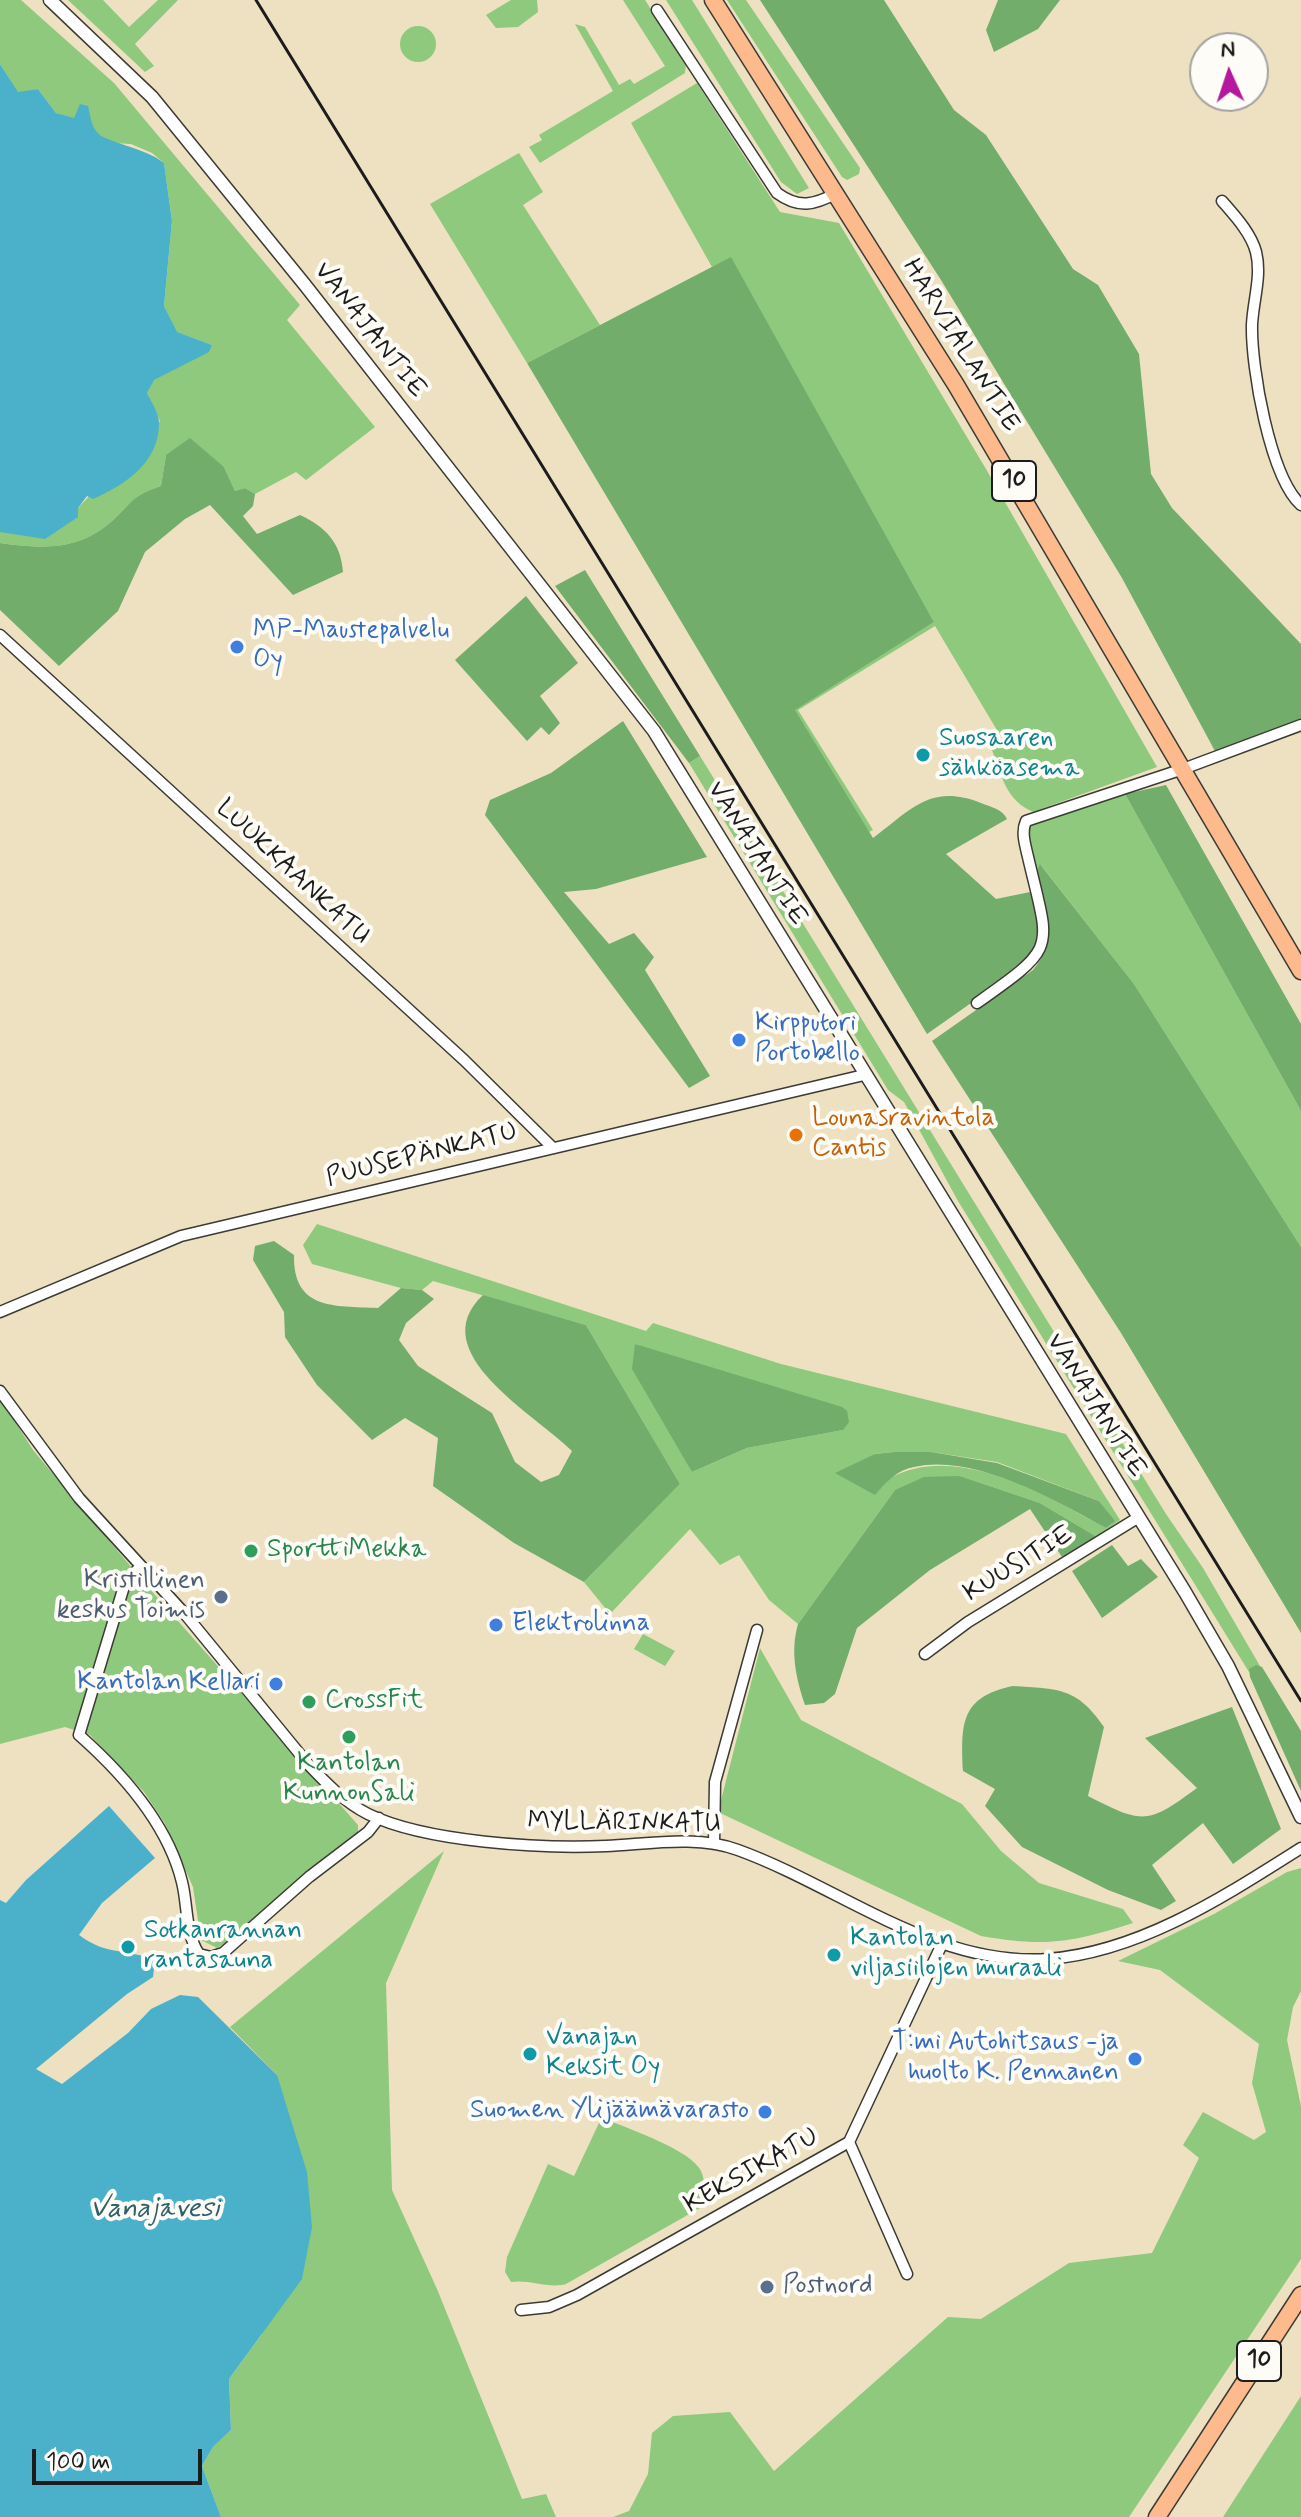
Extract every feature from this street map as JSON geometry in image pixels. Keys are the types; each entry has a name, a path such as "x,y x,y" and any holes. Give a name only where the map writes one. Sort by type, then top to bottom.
{"highway":[{"name":"HARVIALANTIE","path":"713,0 965,398 1301,971"},
{"name":"10","path":"1157,2517 1301,2296"}],"street":[{"name":"VANAJANTIE","path":"50,0 161,107 315,297 638,710 676,765 1228,1666 1301,1817"},
{"path":"657,10 777,193 791,203 807,205 837,193"},
{"path":"1222,201 1251,238 1256,253 1258,271 1252,348 1256,374 1278,473 1301,505"},
{"name":"LUUKKAANKATU","path":"0,635 464,1060 552,1147"},
{"path":"977,1003 1030,966 1039,953 1044,933 1043,910 1024,837 1026,821 1183,769 1301,725"},
{"name":"PUUSEPÄNKATU","path":"0,1312 181,1236 864,1075"},
{"name":"MYLLÄRINKATU","path":"0,1391 79,1498 328,1785 354,1805 379,1818 432,1832 532,1847 714,1844 769,1863 942,1944 1007,1959 1086,1953 1131,1940 1179,1918 1301,1848"},
{"name":"KUUSITIE","path":"925,1654 968,1622 1139,1517"},
{"path":"141,1566 125,1583 79,1735 126,1781 166,1840 182,1882 191,1943 199,1954 211,1957 223,1953 309,1877 368,1832 379,1818"},
{"path":"714,1844 715,1782 757,1630"},
{"name":"KEKSIKATU","path":"521,2310 549,2307 577,2295 849,2142 942,1944"},
{"path":"849,2142 907,2274"}],"green space":[{"path":"0,0 21,0 114,83 300,305 287,320 375,427 306,480 296,472 255,494 245,488 235,491 224,467 203,452 166,455 161,486 138,497 112,521 86,538 45,547 0,543 0,532 78,508 160,421 147,393 153,380 212,345 176,332 164,306 172,221 164,163 152,153 131,144 113,143 74,119 56,113 38,89 18,93 0,64"},
{"path":"68,0 103,0 129,27 158,0 178,0 135,44 154,66 145,72"},
{"path":"511,0 537,0 538,12 518,27 496,28 486,15"},
{"path":"623,0 645,0 686,63 685,73 540,163 529,147 542,140 539,135 613,91 575,24 585,27 619,85 630,79 634,84 665,66"},
{"path":"666,0 692,0 809,188 797,194 781,182"},
{"path":"727,0 746,0 860,168 859,174 847,180 842,177"},
{"path":"760,0 884,0 954,110 986,135 1073,269 1098,285 1139,354 1151,474 1172,508 1301,644 1301,722 1216,753 1122,578 941,280"},
{"path":"998,0 1060,0 1038,29 994,52 986,30"},
{"path":"418,26 431,31 436,44 431,57 418,62 405,57 400,44 405,31"},
{"path":"697,83 780,212 839,223 986,469 1157,767 1033,812 1024,807 1006,787 992,750 1004,742 935,626 798,710 873,830 869,832 794,709 934,622 731,258 712,267 631,123"},
{"path":"519,153 543,192 523,205 600,325 527,363 430,204"},
{"path":"731,257 934,622 795,710 873,838 910,809 934,798 948,796 981,803 999,811 1007,819 946,854 996,899 1035,891 1041,932 1028,963 927,1034 527,363"},
{"path":"190,438 224,467 235,491 245,488 255,494 253,506 243,516 257,534 300,515 330,537 339,553 343,572 293,595 210,505 185,519 145,552 118,611 59,666 0,610 0,543 59,546 99,531 138,497 161,486 166,455"},
{"path":"585,570 700,756 689,763 555,586"},
{"path":"526,596 578,663 540,696 560,723 549,735 541,727 527,741 455,660"},
{"path":"623,721 707,857 596,889 564,892 609,944 634,933 654,957 645,970 710,1076 689,1088 485,815 490,800 551,773"},
{"path":"700,756 1166,1514 1203,1568 1260,1666 1249,1672 958,1201 904,1102 888,1090 689,763"},
{"path":"1166,785 1301,1024 1301,1111 1125,794"},
{"path":"1125,794 1301,1111 1301,1247 1134,984 1041,865 1037,871 1028,830 1031,823"},
{"path":"1040,864 1134,984 1301,1247 1301,1633 1121,1333 932,1041 1033,970 1041,959 1048,935 1048,922 1037,871"},
{"path":"317,1224 646,1331 653,1323 781,1364 1066,1434 1120,1520 1097,1537 1040,1503 960,1476 895,1490 798,1624 769,1600 739,1555 720,1565 690,1529 610,1614 584,1582 680,1484 586,1325 433,1281 422,1290 401,1288 312,1264 303,1245","holes":["635,1344 843,1430 747,1448 692,1472","931,1452 997,1462 1099,1501 1114,1521 1106,1528 1029,1488 972,1469 944,1466 916,1468 890,1478 874,1454"]},
{"path":"274,1241 294,1255 301,1286 319,1301 346,1307 378,1308 401,1288 422,1290 434,1299 406,1323 399,1340 418,1366 492,1413 515,1462 541,1482 559,1475 572,1451 511,1400 475,1360 466,1338 468,1317 483,1295 586,1325 680,1484 584,1582 514,1543 433,1486 438,1438 405,1418 372,1440 317,1385 285,1337 284,1312 253,1260 255,1246"},
{"path":"635,1344 842,1407 847,1411 849,1422 843,1430 747,1448 692,1472 632,1369"},
{"path":"0,1398 33,1450 148,1587 358,1825 358,1833 254,1924 217,1948 201,1940 193,1887 164,1822 144,1792 90,1735 65,1727 0,1744"},
{"path":"931,1452 997,1463 1099,1501 1115,1521 1106,1528 1014,1482 962,1467 937,1464 914,1467 892,1477 875,1495 835,1473 875,1454"},
{"path":"960,1476 1040,1503 1097,1537 1062,1557 1030,1509 930,1570 857,1628 835,1694 824,1703 805,1705 795,1665 794,1645 798,1624 895,1490 924,1477"},
{"path":"1112,1545 1128,1566 1141,1559 1158,1577 1102,1618 1072,1571"},
{"path":"643,1634 675,1651 665,1666 634,1649"},
{"path":"760,1648 801,1720 962,1804 1001,1851 1039,1883 1123,1909 1133,1923 1058,1941 981,1936 718,1812"},
{"path":"1256,1665 1262,1667 1301,1731 1301,1791 1250,1677 1249,1669"},
{"path":"1013,1686 1054,1690 1085,1704 1104,1727 1088,1796 1133,1816 1155,1814 1167,1809 1197,1788 1145,1738 1232,1707 1281,1829 1233,1864 1203,1823 1152,1865 1176,1901 1161,1910 1108,1890 1022,1847 985,1806 995,1789 963,1771 967,1715 983,1697"},
{"path":"444,1851 386,1983 392,2190 437,2289 522,2499 546,2494 556,2517 221,2517 202,2466 213,2447 231,2430 229,2379 262,2334 277,2075 230,2027"},
{"path":"1301,1868 1301,1991 1293,2007 1287,2040 1301,2106 1301,2259 1129,2517 613,2517 629,2511 648,2474 652,2433 673,2416 730,2412 774,2471 948,2317 981,2319 1069,2263 1152,2253 1199,2158 1183,2145 1203,2112 1254,2140 1266,2132 1252,2083 1259,2044 1160,1970 1118,1961 1214,1914 1287,1872"},
{"path":"608,2120 659,2141 695,2163 704,2180 700,2208 566,2284 511,2282 505,2272 507,2257 548,2164 574,2176 599,2123"},
{"path":"1301,2396 1301,2517 1223,2517"}],"water":[{"path":"0,64 18,92 38,89 56,113 74,118 80,104 88,106 93,126 100,135 164,163 172,221 164,306 177,332 212,345 209,352 154,380 147,393 159,419 158,436 147,460 117,487 93,499 87,496 78,508 78,517 45,539 0,532"},
{"name":"Vanajavesi","path":"109,1806 155,1858 102,1903 79,1935 99,1946 155,1961 153,1977 127,1994 36,2069 62,2084 128,2033 151,2009 180,1995 198,1997 277,2075 307,2172 312,2227 302,2279 229,2379 231,2430 213,2447 202,2466 221,2517 0,2517 0,1900 6,1903 26,1880"}],"railway":[{"path":"256,0 1301,1701"}],"place":[{"name":"MP-Maustepalvelu Oy","path":"237,647"},
{"name":"Suosaaren sähköasema","path":"923,755"},
{"name":"Kirpputori Portobello","path":"739,1040"},
{"name":"Lounasravintola Cantis","path":"796,1135"},
{"name":"SporttiMekka","path":"251,1551"},
{"name":"Kristillinen keskus Toimis","path":"221,1597"},
{"name":"Elektrolinna","path":"496,1625"},
{"name":"Kantolan Kellari","path":"276,1684"},
{"name":"CrossFit","path":"309,1702"},
{"name":"Kantolan KunnonSali","path":"349,1737"},
{"name":"Sotkanrannan rantasauna","path":"128,1947"},
{"name":"Kantolan viljasiilojen muraali","path":"834,1955"},
{"name":"Vanajan Keksit Oy","path":"530,2054"},
{"name":"T:mi Autohitsaus -ja huolto K. Pennanen","path":"1135,2059"},
{"name":"Suomen Ylijäämävarasto","path":"765,2112"},
{"name":"Postnord","path":"767,2287"}]}
